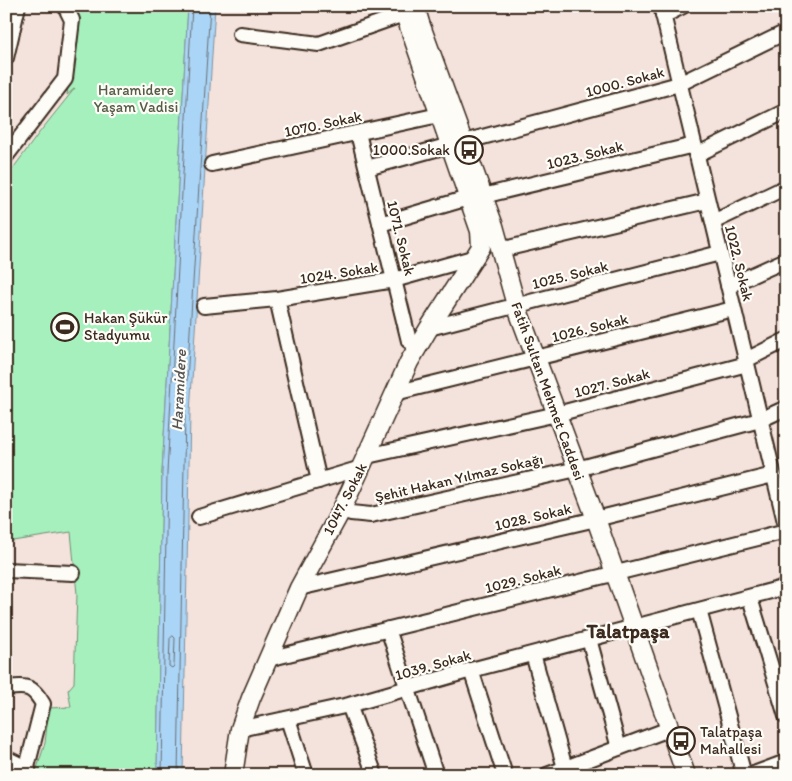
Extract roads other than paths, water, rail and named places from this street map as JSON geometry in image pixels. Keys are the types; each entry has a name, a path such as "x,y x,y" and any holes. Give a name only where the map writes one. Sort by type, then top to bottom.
{"main road":[{"name":"Fatih Sultan Mehmet Caddesi","path":"407,9 439,115 457,144"},
{"name":"Fatih Sultan Mehmet Caddesi","path":"407,9 420,23 457,144 476,197 500,250 516,305 596,519 686,775"},
{"name":"Fatih Sultan Mehmet Caddesi","path":"476,197 481,235"},
{"name":"1047. Sokak","path":"233,775 240,729 251,698 299,588 342,509 418,346 476,257 481,247 481,235"}],"street":[{"path":"6,58 18,6"},
{"path":"9,148 65,79 72,20 65,6"},
{"path":"662,11 683,6"},
{"path":"240,34 319,44 407,9"},
{"name":"1022. Sokak","path":"662,11 760,420 778,479 786,526"},
{"name":"1000. Sokak","path":"366,168 679,84 786,32"},
{"name":"1023. Sokak","path":"380,224 476,197 695,150 786,111"},
{"name":"1070. Sokak","path":"212,164 439,115"},
{"name":"1071. Sokak","path":"358,133 409,341 418,346"},
{"path":"712,222 786,187"},
{"path":"500,250 707,200"},
{"name":"1025. Sokak","path":"429,328 720,253"},
{"name":"1024. Sokak","path":"204,306 277,299 394,280 476,257"},
{"path":"728,286 786,260"},
{"path":"277,299 319,481"},
{"name":"1026. Sokak","path":"395,393 734,309"},
{"name":"1027. Sokak","path":"198,517 319,481 364,462 557,414 746,362 786,340"},
{"name":"Şehit Hakan Yılmaz Sokağı","path":"342,509 351,513 371,514 577,469 760,420 786,408"},
{"name":"1028. Sokak","path":"299,588 778,479"},
{"name":"1029. Sokak","path":"268,659 786,530"},
{"path":"6,570 73,573"},
{"name":"1039. Sokak","path":"240,729 349,705 471,670 786,587"},
{"path":"750,598 786,716"},
{"path":"699,610 744,775"},
{"path":"388,629 436,775"},
{"path":"589,639 619,748"},
{"path":"533,654 566,768"},
{"path":"471,670 505,775"},
{"path":"6,688 25,686 36,691 43,704 27,772 6,758"},
{"path":"349,705 374,775"},
{"path":"288,719 306,775"},
{"path":"547,775 669,729"},
{"path":"751,775 786,762"}],"water":[{"name":"Haramidere","path":"188,6 215,6 190,413 183,775 157,775 162,473"}],"place":[{"name":"1000.Sokak","path":"469,150"},
{"name":"Hakan Şükür Stadyumu","path":"65,327"},
{"name":"Talatpaşa Mahallesi","path":"681,741"}],"district":[{"name":"Talatpaşa","path":"628,631"}],"park label":[{"name":"Haramidere Yaşam Vadisi","path":"136,98"}]}
